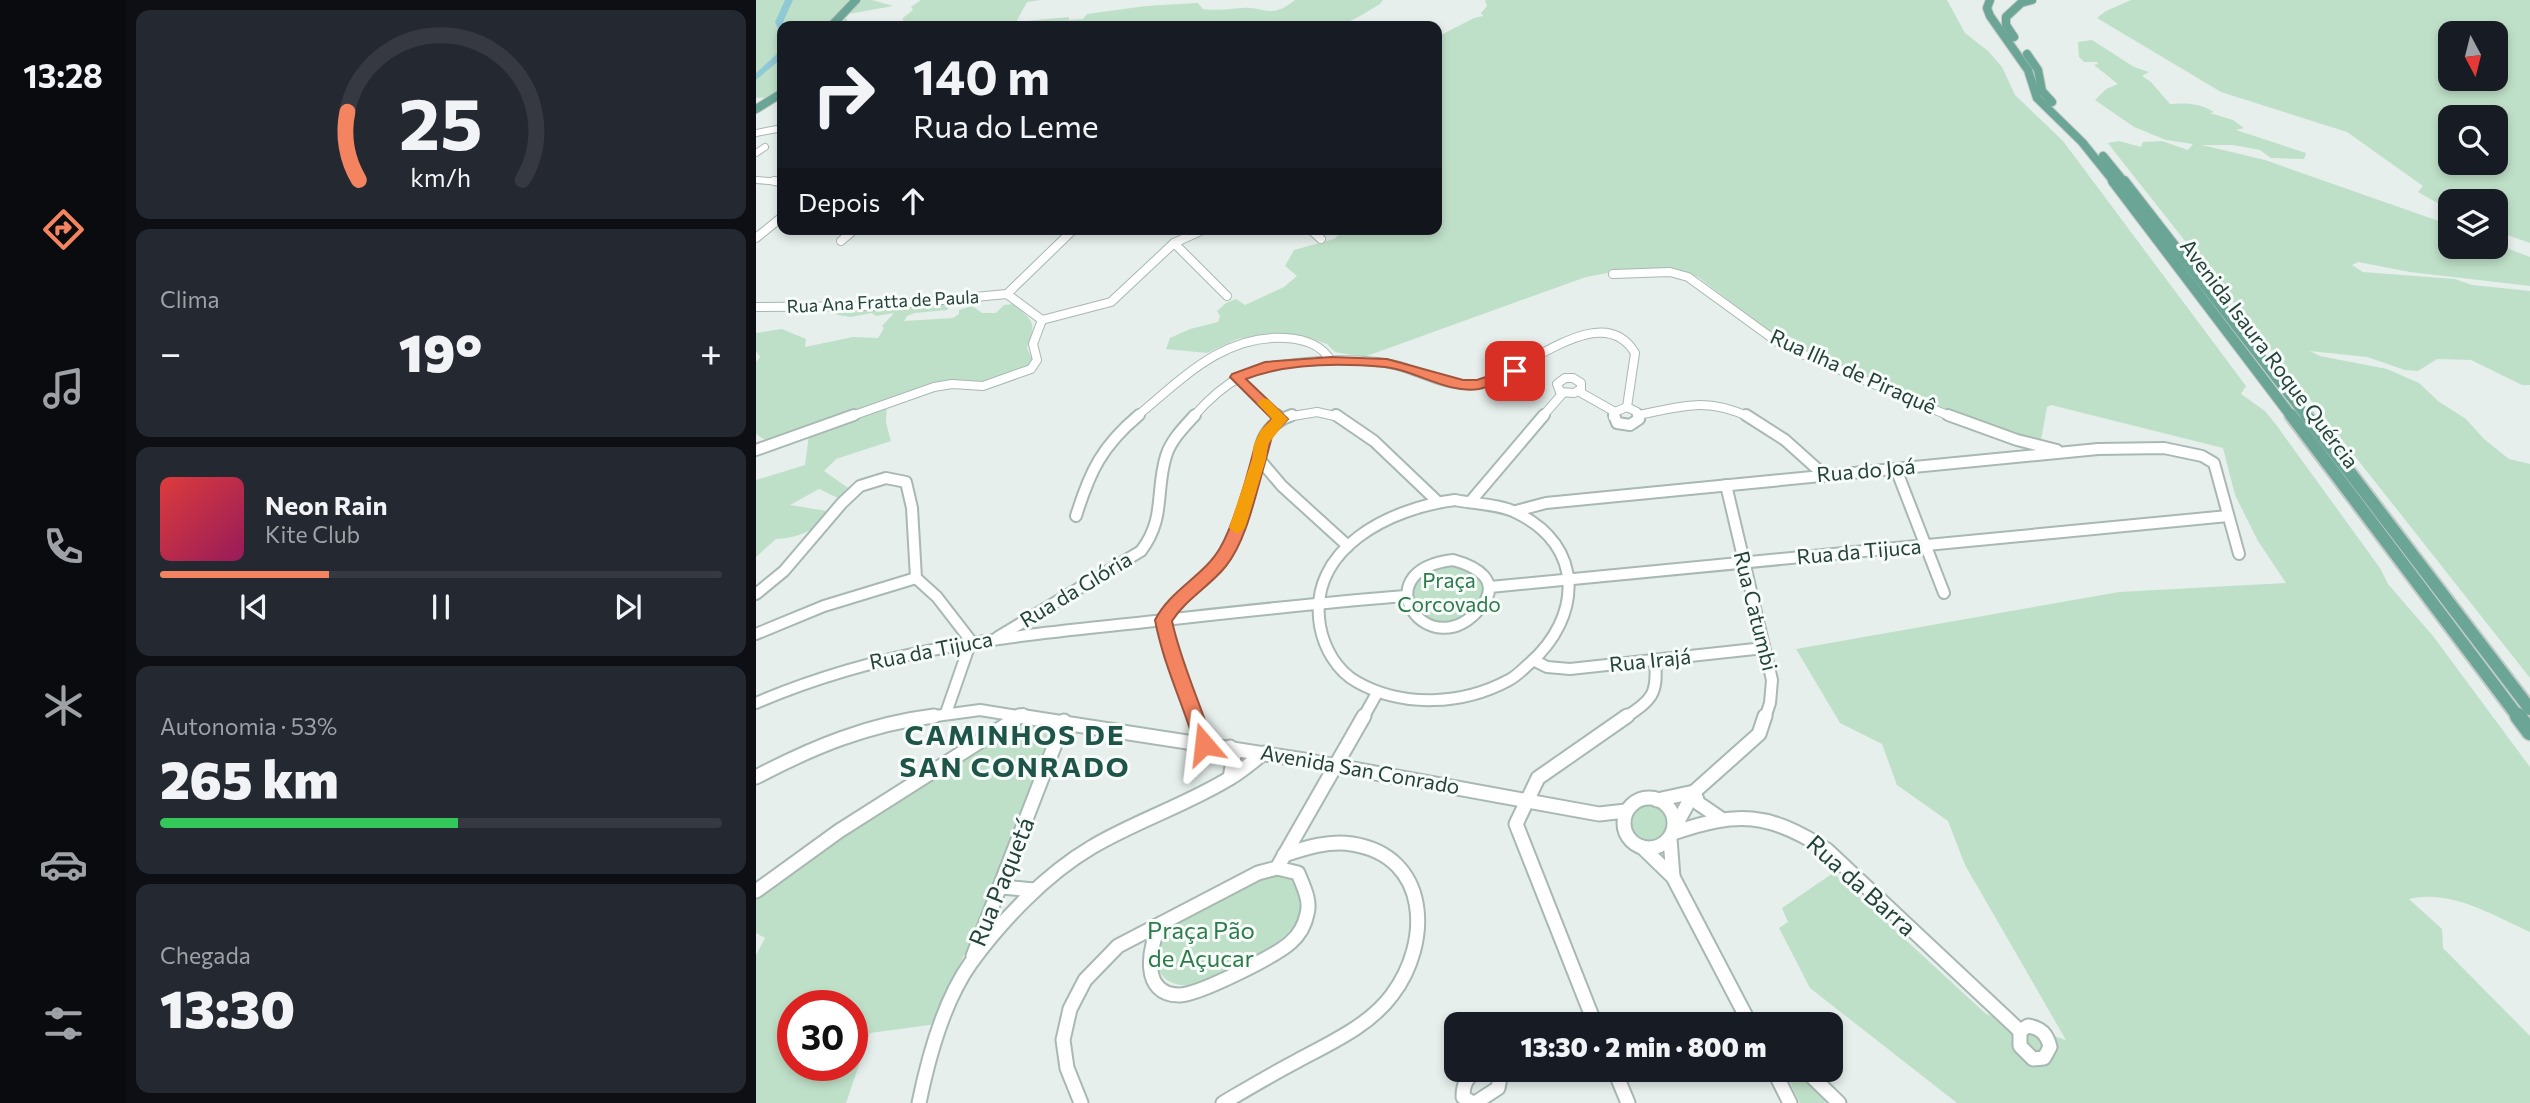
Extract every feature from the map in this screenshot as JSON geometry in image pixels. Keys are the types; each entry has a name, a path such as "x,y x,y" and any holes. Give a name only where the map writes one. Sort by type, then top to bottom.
{"main road":[{"path":"836,21 856,0"},
{"path":"1989,1 1994,9 2013,10 2021,3 2032,0"},
{"name":"Avenida Isaura Roque Quércia","path":"1989,1 1986,8 2028,70 2037,98 2082,142 2122,192 2530,732"},
{"name":"Avenida Isaura Roque Quércia","path":"2013,10 2006,17 2006,25 2038,70 2040,85 2046,97 2091,141 2182,253 2530,709"},
{"path":"756,108 777,97"}],"street":[{"path":"756,133 777,129"},
{"path":"756,153 765,147"},
{"path":"756,180 777,182"},
{"path":"756,238 777,221"},
{"path":"841,241 848,235"},
{"path":"1007,294 1068,235"},
{"path":"756,450 934,387 952,384 983,386 1031,369 1037,360 1031,350 1032,342 1042,320 1111,302 1174,243 1192,235"},
{"path":"1317,235 1321,239"},
{"path":"1174,243 1227,296"},
{"name":"Rua Ilha de Piraquê","path":"1613,274 1670,272 1688,277 1783,346 1966,423 2063,452"},
{"name":"Rua Ana Fratta de Paula","path":"756,307 878,306 1007,294 1042,320"},
{"name":"Rua da Glória","path":"998,637 1141,551 1153,537 1160,521 1167,452 1214,394 1237,377 1265,367 1331,362 1387,363 1445,381 1478,384 1500,379 1577,336 1595,332 1611,334 1632,346 1635,353 1627,407"},
{"path":"1076,516 1094,464 1102,451 1116,435 1205,358 1240,343 1283,337 1318,345 1331,362"},
{"path":"1237,377 1281,419"},
{"path":"1578,391 1581,383 1569,377 1557,384 1558,390 1563,393 1578,391 1615,412"},
{"path":"1471,500 1563,393"},
{"path":"1639,415 1704,403 1734,408 1786,444 1824,475"},
{"path":"1615,412 1627,407 1639,415"},
{"path":"1204,744 1189,698 1170,655 1164,620 1173,606 1220,562 1230,547 1266,433 1281,419 1312,411 1337,415 1359,430 1438,502"},
{"path":"1615,412 1614,421 1625,426 1634,424 1639,415"},
{"path":"2017,440 2023,456"},
{"name":"Rua do Joá","path":"1516,511 1546,503 2063,452 2147,447 2201,454 2214,463 2228,516"},
{"path":"1259,459 1348,546"},
{"path":"1896,469 1944,593"},
{"path":"1252,480 1272,474"},
{"path":"756,594 784,572 856,489 885,478 896,477 906,482 911,493 916,578 937,597 971,641 946,713"},
{"name":"Rua Catumbi","path":"1673,833 1694,792 1759,734 1770,703 1772,680 1742,562 1726,485"},
{"path":"1471,500 1504,506 1546,530 1559,545 1567,561 1571,579 1568,613 1559,633 1537,662 1506,682 1466,698 1435,702 1403,700 1377,693 1352,680 1330,656 1318,628 1318,602 1326,575 1348,546 1367,529 1407,509 1438,502 1471,500"},
{"path":"2228,516 2239,554"},
{"name":"Rua da Tijuca","path":"1490,587 2228,516"},
{"path":"1453,560 1477,567 1485,575 1490,587 1484,606 1475,615 1450,626 1423,622 1413,615 1407,606 1409,585 1416,575 1427,567 1453,560"},
{"path":"756,634 824,606 916,578"},
{"name":"Rua da Tijuca","path":"756,703 830,673 971,641 1318,602 1406,596"},
{"path":"1044,611 1043,619 1051,632"},
{"name":"Rua Irajá","path":"1537,662 1547,667 1570,669 1764,648"},
{"path":"1590,1012 1516,824 1538,778 1646,703 1657,685 1655,661"},
{"path":"1281,862 1377,693"},
{"name":"Avenida San Conrado","path":"756,777 798,755 850,733 897,720 980,710 1023,714 1230,747 1599,814 1626,811"},
{"path":"756,891 839,831 1023,714"},
{"name":"Rua Paquetá","path":"919,1103 925,1073 942,1022 994,905 1064,721"},
{"path":"1230,747 1234,755 1230,778"},
{"name":"Rua Paquetá","path":"969,965 1048,877 1092,846 1230,778 1264,753"},
{"path":"1694,792 1698,803 1706,812 1720,818"},
{"name":"Rua Catumbi","path":"1657,800 1694,792"},
{"path":"1674,877 1673,833 1669,808 1657,800 1642,800 1626,811 1624,829 1634,843 1642,847 1674,877 1744,1012"},
{"name":"Avenida San Conrado","path":"1599,814 1624,829"},
{"name":"Rua da Barra","path":"1673,833 1720,818 1738,816 1783,822 1827,850 2020,1031"},
{"path":"1642,847 1657,847 1673,833"},
{"path":"1081,1103 1063,1057 1063,1042 1070,1010 1087,977 1102,958 1163,921 1319,844 1349,842 1387,856 1409,883 1419,904 1420,932 1414,956 1393,995 1376,1013 1350,1031 1223,1103"},
{"path":"1163,921 1151,942 1148,958 1151,974 1158,986 1170,994 1183,995 1212,983 1290,943 1302,927 1308,909 1298,873 1281,862"},
{"path":"1001,887 1034,890"},
{"path":"994,905 1000,909 1017,910"},
{"path":"1463,1082 1463,1097 1474,1103 1498,1088 1499,1082"},
{"path":"1619,1082 1628,1103"},
{"path":"1780,1082 1790,1103"},
{"path":"1817,1082 1839,1103"}],"green space":[{"path":"756,0 872,0 893,6 843,15 840,19 847,21 777,21 777,95 756,98"},
{"path":"921,0 1041,0 1027,2 1017,21 903,21 913,10 911,7"},
{"path":"1295,0 1383,0 1348,21 1027,21 1069,17 1069,20 1083,19 1087,14 1146,6 1198,3 1208,10 1249,8 1273,11"},
{"path":"1485,0 1947,0 1965,33 1988,51 2002,67 2015,95 2063,141 2246,386 2241,394 2265,411 2277,426 2380,568 2388,584 2433,636 2530,767 2530,932 2471,905 2440,898 2409,899 2442,929 2443,948 2530,1036 2530,1103 1957,1103 1810,988 1779,928 1788,922 1782,908 1833,873 1986,1014 2066,1040 1965,865 1948,821 1897,785 1882,744 1840,723 1796,649 2119,592 2286,583 2258,541 2235,495 2223,448 2051,405 2047,407 2041,440 1996,431 1790,347 1698,277 1674,269 1628,269 1586,277 1364,357 1335,352 1327,344 1302,336 1270,333 1237,339 1207,353 1166,349 1170,338 1190,329 1218,322 1220,316 1217,311 1226,303 1236,299 1245,305 1284,287 1297,276 1285,266 1294,250 1334,239 1338,235 1442,235 1442,34 1483,16 1481,13 1487,6"},
{"path":"2131,0 2530,0 2530,243 2508,235 2508,189 2438,189 2438,203 2418,192 2423,186 2347,132 2221,92 2097,18"},
{"path":"2092,40 2134,67 2149,72 2142,76 2151,82 2170,104 2203,107 2214,112 2210,113 2233,120 2244,128 2236,130 2306,153 2304,159 2271,158 2260,150 2233,145 2202,145 2265,160 2438,221 2438,259 2508,259 2508,249 2530,257 2530,286 2410,272 2358,262 2352,265 2363,272 2455,279 2472,285 2530,291 2530,385 2522,385 2471,360 2437,359 2418,371 2405,370 2367,357 2310,351 2320,356 2387,369 2419,383 2438,401 2466,419 2484,439 2509,459 2530,464 2530,678 2108,143 2119,141 2141,147 2143,142 2162,141 2188,150 2193,144 2166,140 2134,127 2095,100 2106,89 2118,84 2094,65 2098,64 2097,62 2084,62 2079,57 2078,42"},
{"path":"953,302 947,310 915,313 907,316 904,321 953,318 959,314 959,310 972,306 982,313 996,313 1004,305 1013,304 1032,323 1027,348 1033,361 1031,368 988,384 944,383 887,405 886,423 891,441 836,459 824,471 851,490 842,500 819,489 790,505 833,512 808,532 776,539 756,557 756,480 805,465 809,435 771,444 756,434 756,362 760,357 756,351 756,333 782,329 806,339 805,347 853,337 878,338 884,328 882,326 894,313 851,317 837,315 833,308"},
{"name":"Praça Corcovado","path":"1466,564 1487,587 1470,616 1443,623 1431,622 1422,617 1416,610 1412,591 1422,573 1436,566"},
{"path":"1033,719 1043,720 1050,740 1000,866 995,891 949,986 937,1024 870,1033 868,1039 868,990 777,990 777,1081 854,1081 846,1103 756,1103 756,955 765,938 756,933 756,897 885,808 1019,725"},
{"path":"1651,802 1665,808 1671,822 1665,836 1651,842 1637,836 1631,822 1637,808"},
{"name":"Praça Pão de Açucar","path":"1270,873 1292,880 1300,892 1302,908 1296,923 1284,936 1251,959 1202,983 1176,984 1162,975 1156,957 1158,943 1169,926"},
{"path":"1790,1082 1811,1082 1828,1099 1824,1103 1800,1103"}],"waterway":[{"path":"779,21 789,0"},
{"path":"756,77 777,58"}],"slow traffic":[{"path":"1237,528 1259,459 1261,444 1266,433 1281,419 1264,403"}],"district":[{"name":"CAMINHOS DE SAN CONRADO","path":"1015,751"}],"route":[{"path":"1204,744 1199,724 1170,655 1164,620 1173,606 1202,581 1230,547 1259,459 1261,444 1266,433 1281,419 1237,377 1265,367 1368,361 1387,363 1463,384 1500,379 1515,371"}]}
